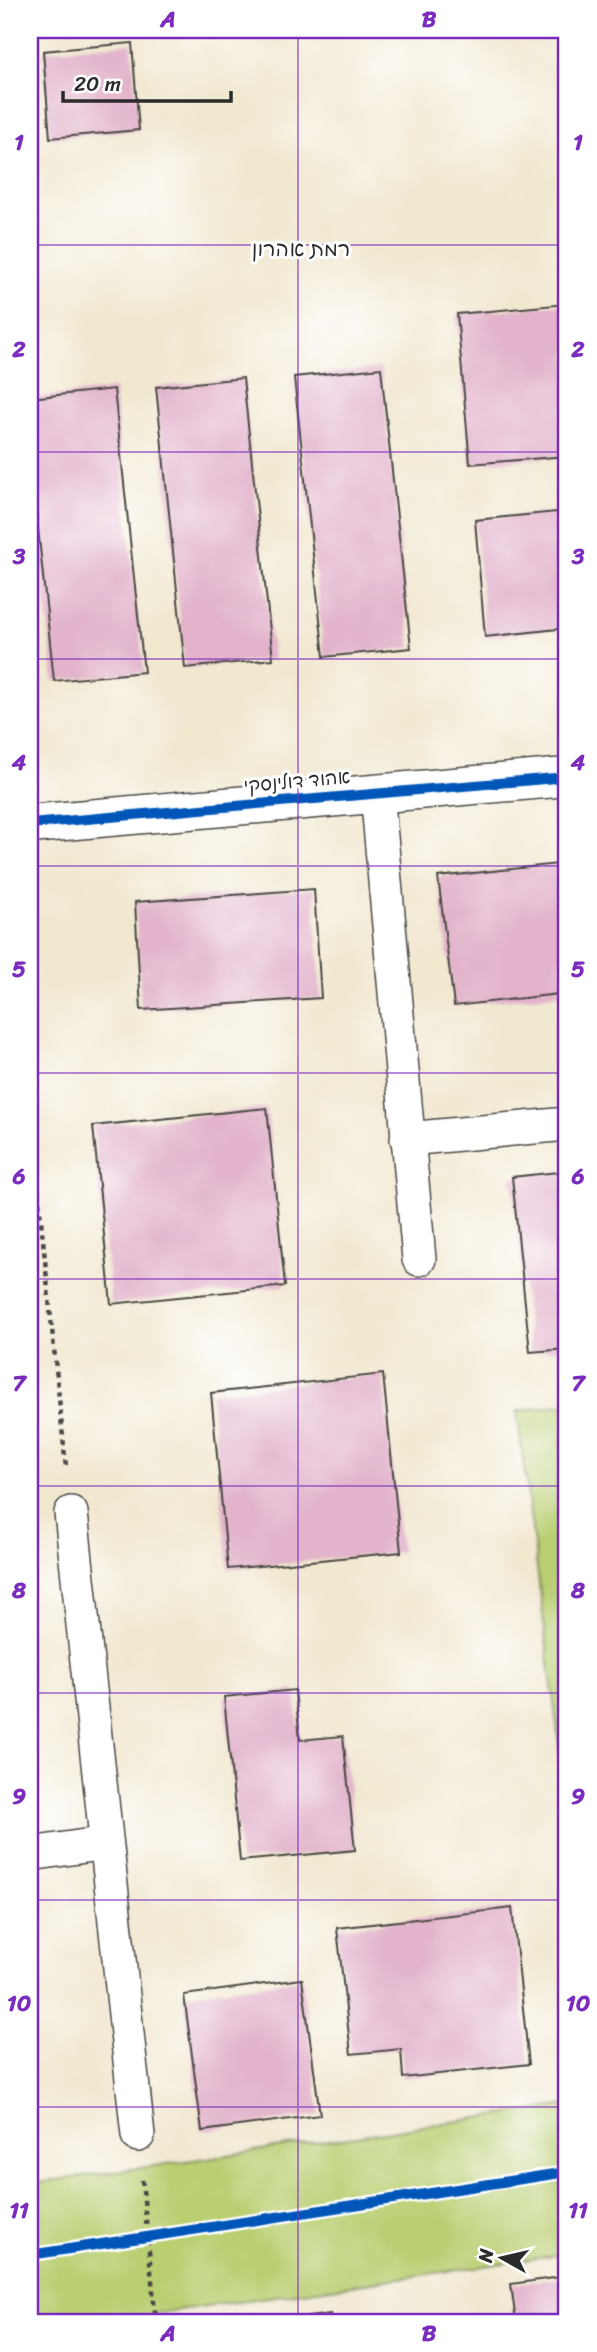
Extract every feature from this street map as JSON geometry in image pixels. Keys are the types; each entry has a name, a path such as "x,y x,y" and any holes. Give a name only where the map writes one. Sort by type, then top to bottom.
{"street":[{"name":"אהוד דולינסקי","path":"30,824 567,776"}],"lane":[{"path":"377,792 419,1259"},
{"path":"407,1139 567,1124"},
{"path":"71,1513 138,2135"},
{"path":"30,1854 106,1843"}],"path":[{"path":"30,1112 71,1513"},
{"path":"138,2135 156,2322"}],"green space":[{"path":"567,1404 567,1805 517,1411"},
{"path":"567,2105 567,2254 95,2322 30,2322 30,2184"}],"building":[{"path":"132,43 139,130 50,138 43,51"},
{"path":"567,304 567,456 470,464 457,314"},
{"path":"381,368 411,648 324,657 294,377"},
{"path":"243,378 273,659 185,668 156,387"},
{"path":"114,389 144,672 54,681 30,452 30,398"},
{"path":"567,511 567,628 485,637 475,520"},
{"path":"567,863 567,993 454,1006 438,877"},
{"path":"314,889 321,998 141,1010 135,902"},
{"path":"267,1108 285,1286 111,1304 93,1126"},
{"path":"567,1171 567,1349 530,1352 512,1177"},
{"path":"383,1374 401,1552 228,1569 211,1393"},
{"path":"295,1690 300,1740 343,1736 355,1850 240,1861 224,1697"},
{"path":"512,1908 529,2064 403,2078 401,2049 351,2054 337,1928"},
{"path":"302,1979 320,2115 202,2131 184,1995"},
{"path":"567,2276 567,2322 516,2322 511,2284"},
{"path":"331,2314 332,2322 279,2322 279,2321"}],"cycle path":[{"path":"30,824 567,777"},
{"path":"30,2255 567,2172"}],"district":[{"name":"רמת אהרון","path":"301,249"}]}
